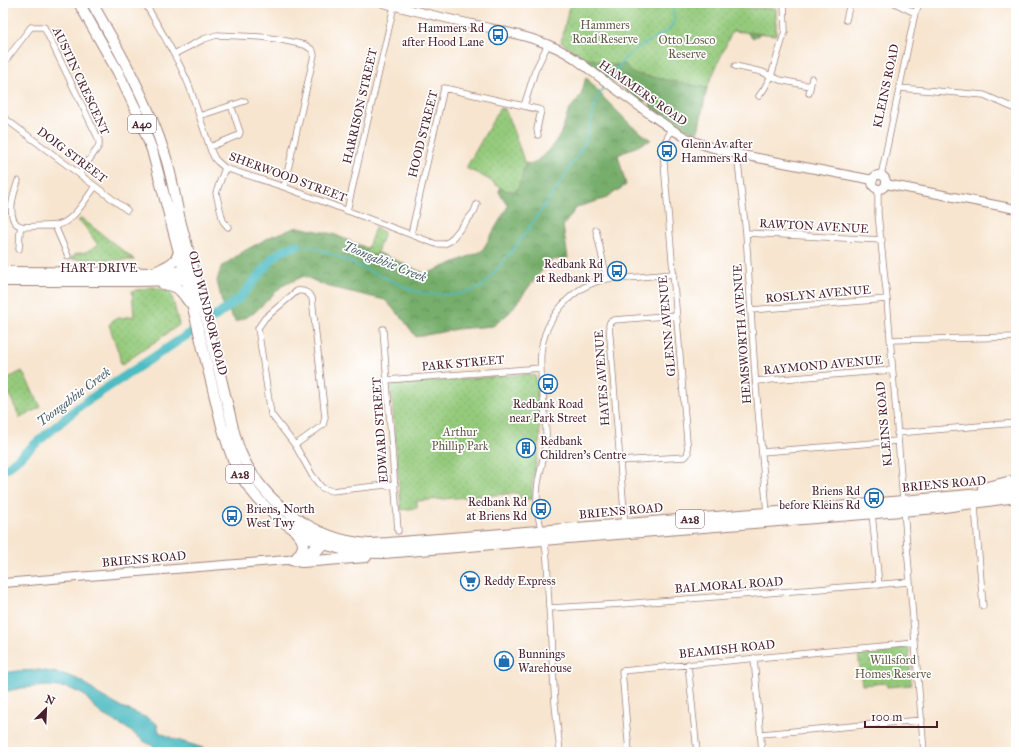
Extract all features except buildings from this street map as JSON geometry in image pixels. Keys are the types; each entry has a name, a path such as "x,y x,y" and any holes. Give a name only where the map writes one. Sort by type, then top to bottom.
{"highway":[{"name":"OLD WINDSOR ROAD","path":"79,3 118,72 138,114 152,150 179,251 202,299 240,450 253,476 284,509 340,549 356,552 384,553"},
{"name":"OLD WINDSOR ROAD","path":"92,3 128,66 150,114 165,154 180,218 190,274 193,307 228,448 240,474 257,498 268,509 293,529 309,538 324,538"},
{"path":"153,272 173,262 179,251"},
{"name":"HART DRIVE","path":"3,272 153,272 190,274"},
{"name":"HART DRIVE","path":"3,281 137,281 190,274"},
{"name":"A28","path":"137,281 171,285 180,289 193,307"},
{"path":"940,497 1016,480"},
{"name":"BRIENS ROAD","path":"324,538 368,544 543,536 872,514 940,497 981,494 1016,489"},
{"name":"A28","path":"937,508 1016,498"},
{"path":"937,508 1016,504"},
{"name":"BRIENS ROAD","path":"384,553 543,536 625,524 767,512 904,506 937,508"},
{"path":"291,559 301,552 304,545 301,538 293,529"},
{"path":"291,559 302,562 367,557 384,553"}],"street":[{"name":"SHERWOOD STREET","path":"145,3 174,54 188,83 215,159 225,168 284,187 436,244 444,244 450,241 474,212 477,204"},
{"name":"HAMMERS ROAD","path":"383,3 521,36 548,44 563,51 672,129 686,138 699,143 737,154 877,178"},
{"path":"759,96 771,76 785,31 784,3"},
{"path":"846,20 850,3"},
{"path":"895,3 915,13"},
{"name":"KLEINS ROAD","path":"877,178 882,171 915,13 920,3"},
{"name":"HARRISON STREET","path":"347,211 394,6"},
{"name":"AUSTIN CRESCENT","path":"3,64 31,27 44,27 99,140 98,149 79,174"},
{"path":"174,54 217,34 269,37 305,45 313,51 313,60 284,187"},
{"path":"524,106 534,71 548,44"},
{"path":"735,66 762,72 780,80 810,86"},
{"path":"809,93 812,78"},
{"name":"HOOD STREET","path":"411,234 444,88 541,110 537,129 538,134"},
{"path":"899,88 984,95 1016,109"},
{"path":"199,116 245,100"},
{"path":"210,147 238,135 240,132 231,105"},
{"name":"DOIG STREET","path":"3,117 127,210"},
{"name":"GLENN AVENUE","path":"619,461 680,457 687,455 688,450 663,151 664,144 672,129"},
{"name":"HEMSWORTH AVENUE","path":"737,154 746,233 767,512"},
{"path":"225,168 216,193 223,221 228,227"},
{"path":"882,176 886,179 886,184 884,187 878,189 873,186 877,178 882,176"},
{"path":"18,181 13,198 12,214 15,223 21,226 55,226 63,223 74,215 94,186"},
{"path":"886,184 1016,209"},
{"name":"KLEINS ROAD","path":"878,189 878,214 882,240 924,752"},
{"path":"19,249 21,226"},
{"path":"55,226 68,256"},
{"path":"596,230 607,279"},
{"name":"RAWTON AVENUE","path":"746,233 882,240"},
{"path":"560,752 555,704 546,549 540,525 537,497 546,432 541,368 541,352 544,338 548,326 567,300 592,284 607,279 674,274"},
{"path":"295,445 323,425 325,417 312,298 309,293 303,290 297,291 265,318 258,328 271,414 295,445 312,475 322,488 332,491 395,484"},
{"name":"ROSLYN AVENUE","path":"751,310 887,299"},
{"name":"HAYES AVENUE","path":"625,524 609,325 611,321 614,320 677,315"},
{"name":"EDWARD STREET","path":"383,328 398,531"},
{"path":"890,340 1016,337"},
{"name":"PARK STREET","path":"387,380 541,368"},
{"name":"RAYMOND AVENUE","path":"756,381 892,370"},
{"path":"897,433 1016,423"},
{"path":"762,452 898,441"},
{"path":"975,507 983,606"},
{"path":"872,514 879,584"},
{"name":"BRIENS ROAD","path":"3,583 291,559 309,552 324,538"},
{"name":"BALMORAL ROAD","path":"549,608 622,604 910,582"},
{"name":"BEAMISH ROAD","path":"629,752 622,671 915,643"},
{"path":"754,658 762,752"},
{"path":"688,664 697,752"},
{"path":"760,734 922,720"}],"green space":[{"name":"Otto Losco Reserve","path":"570,3 741,3 741,8 776,8 776,35 732,31 707,88 632,73 625,64 614,65 580,56 561,42"},
{"path":"741,3 742,10 757,28 759,35 752,38 744,29 732,28 697,79 707,88 698,132 676,127 659,117 651,110 650,101 641,101 573,53 575,46"},
{"path":"586,77 604,98 632,126 651,140 618,155 626,185 604,199 577,207 563,226 568,258 552,260 538,275 509,313 493,326 457,329 416,337 403,319 385,300 326,286 304,276 282,286 254,313 236,322 222,302 217,281 221,267 244,251 272,236 298,227 333,234 426,274 482,251 508,206 499,192 501,180 516,162 533,164 549,150 560,135 569,110 581,95"},
{"path":"500,108 505,109 525,165 517,190 513,191 505,190 490,180 466,168"},
{"path":"81,218 135,260 70,259 76,254 86,252 98,245 83,224 78,221"},
{"path":"375,228 384,232 376,256 366,253"},
{"path":"153,287 171,292 179,325 121,365 119,354 109,325 114,319 134,316 132,291"},
{"path":"22,371 41,407 20,418 3,381"},
{"name":"Arthur Phillip Park","path":"529,374 534,375 536,378 540,435 532,486 532,499 520,500 519,493 417,501 417,508 401,510 391,387 397,384"},
{"name":"Willsford Homes Reserve","path":"909,647 911,685 887,687 886,683 862,685 858,653"}],"water":[{"path":"39,670 63,674 75,678 117,705 157,724 159,732 174,739 216,752 165,752 145,742 125,727 103,715 84,695 69,688 48,686 21,688 3,692 3,673"}],"waterway":[{"name":"Toongabbie Creek","path":"609,80 625,58 641,46 669,30 674,22 673,3"},
{"name":"Toongabbie Creek","path":"297,245 313,247 341,258 414,291 442,295 458,294 475,290 483,286 517,245 559,185 585,143 598,96 606,85"},
{"name":"Toongabbie Creek","path":"3,470 81,405 219,314 241,297 273,258 282,251 297,245"}],"place":[{"name":"Hammers Rd after Hood Lane","path":"498,35"},
{"name":"Glenn Av after Hammers Rd","path":"667,151"},
{"name":"Redbank Rd at Redbank Pl","path":"617,271"},
{"name":"Redbank Road near Park Street","path":"548,384"},
{"name":"Redbank Children's Centre","path":"526,448"},
{"name":"Briens Rd before Kleins Rd","path":"874,498"},
{"name":"Redbank Rd at Briens Rd","path":"541,509"},
{"name":"Briens, North West Twy","path":"232,516"},
{"name":"Reddy Express","path":"470,581"},
{"name":"Bunnings Warehouse","path":"504,661"}],"park label":[{"name":"Hammers Road Reserve","path":"605,32"}]}
